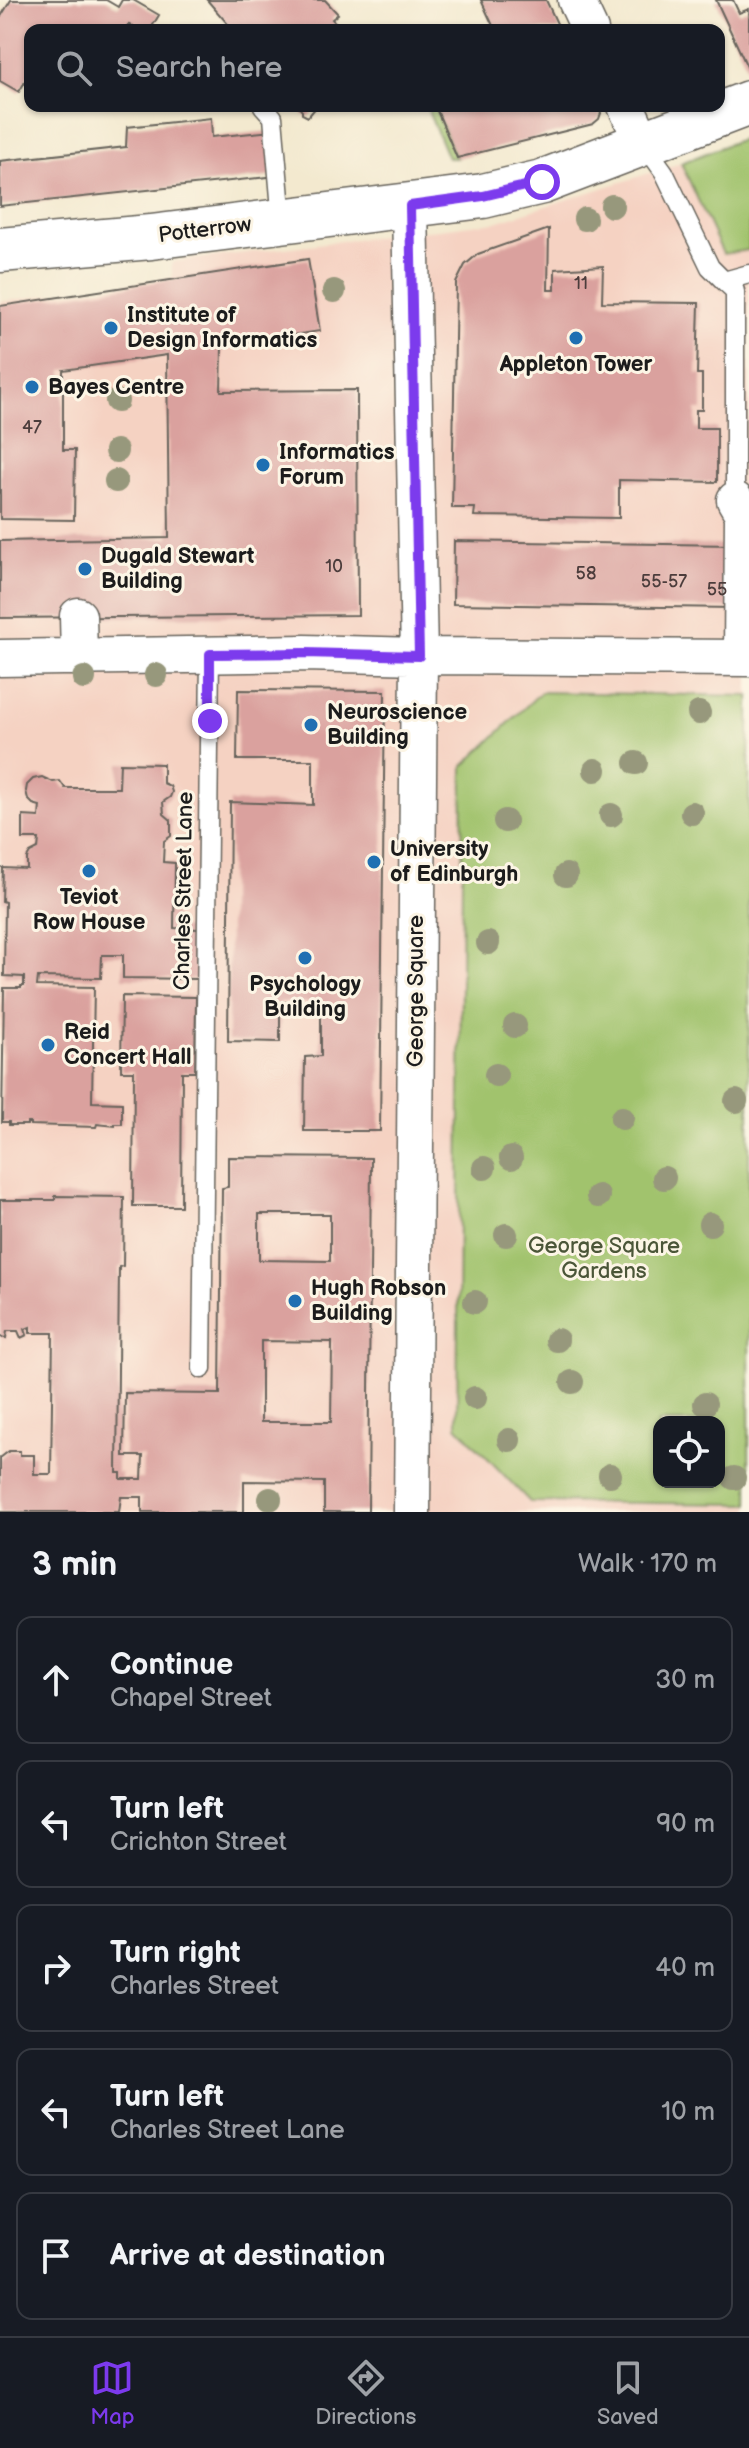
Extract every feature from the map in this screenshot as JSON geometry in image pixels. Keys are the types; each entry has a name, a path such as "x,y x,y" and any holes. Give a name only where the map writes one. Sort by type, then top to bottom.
{"street":[{"path":"576,0 587,24"},
{"name":"Potterrow","path":"725,107 749,103"},
{"name":"Potterrow","path":"0,250 151,237 483,196 542,182 635,124 700,112"},
{"name":"George Square","path":"410,206 419,656 412,1512"},
{"path":"0,658 305,653 746,658 743,514 735,500"},
{"path":"78,616 79,657"}],"lane":[{"path":"268,112 273,117 282,221"},
{"path":"635,124 664,172 710,267 735,291 735,500"},
{"path":"724,281 749,274"},
{"name":"Charles Street Lane","path":"202,1369 210,654"}],"shaded area":[{"name":"University of Edinburgh","path":"749,136 749,1512 0,1512 0,302 172,278 172,262 496,222 681,163"}],"green space":[{"path":"429,112 437,112 456,158 448,158"},
{"path":"749,136 749,250 723,254 681,163"},
{"name":"George Square Gardens","path":"541,692 749,696 749,1504 530,1502 457,1426 463,767"}],"building":[{"path":"11,0 106,0 118,7 122,0 133,0 159,15 154,24 24,24 24,83 19,92 0,81 0,18"},
{"path":"207,0 325,0 338,14 332,19 337,24 228,24"},
{"path":"481,0 546,0 557,24 492,24"},
{"path":"716,0 733,0 739,13 749,9 749,71"},
{"path":"438,112 601,113 593,124 457,158"},
{"path":"211,118 212,137 272,131 277,176 0,206 0,161 126,147 127,127"},
{"name":"Appleton Tower","path":"549,229 548,290 555,290 555,269 603,266 602,302 699,303 697,374 702,374 702,410 696,410 696,428 717,428 717,482 619,480 619,518 474,516 475,508 452,508 456,283 465,265 478,254"},
{"path":"308,259 320,331 222,346 221,391 357,390 358,615 0,618 0,541 169,538 167,355 63,370 63,450 75,450 74,520 0,519 0,306"},
{"path":"454,541 736,545 735,608 453,604"},
{"name":"Psychology Building","path":"238,690 385,691 380,1131 304,1131 305,1057 321,1056 321,1003 280,1002 280,1042 228,1041 230,802 313,805 313,760 237,760"},
{"name":"Teviot Row House","path":"120,763 163,764 163,783 170,786 172,792 163,802 164,814 171,820 171,836 164,841 163,862 175,863 174,928 198,929 197,979 123,978 123,955 102,955 101,978 38,977 37,986 94,987 92,1102 122,1103 122,1124 97,1124 96,1127 30,1123 9,1125 9,1122 2,1122 4,988 21,988 24,977 4,976 3,868 27,869 27,858 38,849 39,839 23,839 23,816 39,817 40,806 28,799 27,785 33,779 42,777 53,782 60,781 65,788 119,788"},
{"path":"122,996 196,997 195,1072 182,1072 181,1206 133,1206 134,1071 121,1071"},
{"path":"228,1157 371,1158 368,1512 324,1512 324,1482 244,1481 244,1512 142,1512 142,1497 121,1497 119,1512 0,1512 0,1458 9,1451 34,1455 34,1474 51,1474 53,1333 30,1333 30,1327 25,1329 27,1335 21,1338 18,1331 7,1331 6,1338 0,1337 0,1200 55,1200 55,1196 124,1197 123,1266 119,1267 117,1473 121,1473 121,1479 142,1479 143,1456 124,1456 125,1393 220,1394 222,1188 228,1187","holes":["259,1214 330,1214 330,1261 259,1260","261,1341 332,1342 331,1422 261,1422"]}],"place":[{"name":"Institute of Design Informatics","path":"111,328"},
{"name":"Appleton Tower","path":"576,338"},
{"name":"Bayes Centre","path":"32,387"},
{"name":"Informatics Forum","path":"263,465"},
{"name":"Dugald Stewart Building","path":"85,569"},
{"name":"Neuroscience Building","path":"311,725"},
{"name":"University of Edinburgh","path":"374,862"},
{"name":"Teviot Row House","path":"89,871"},
{"name":"Psychology Building","path":"305,958"},
{"name":"Reid Concert Hall","path":"48,1045"},
{"name":"Hugh Robson Building","path":"295,1301"}],"route":[{"path":"210,721 210,654 419,656 410,206 483,196 542,182"}]}
